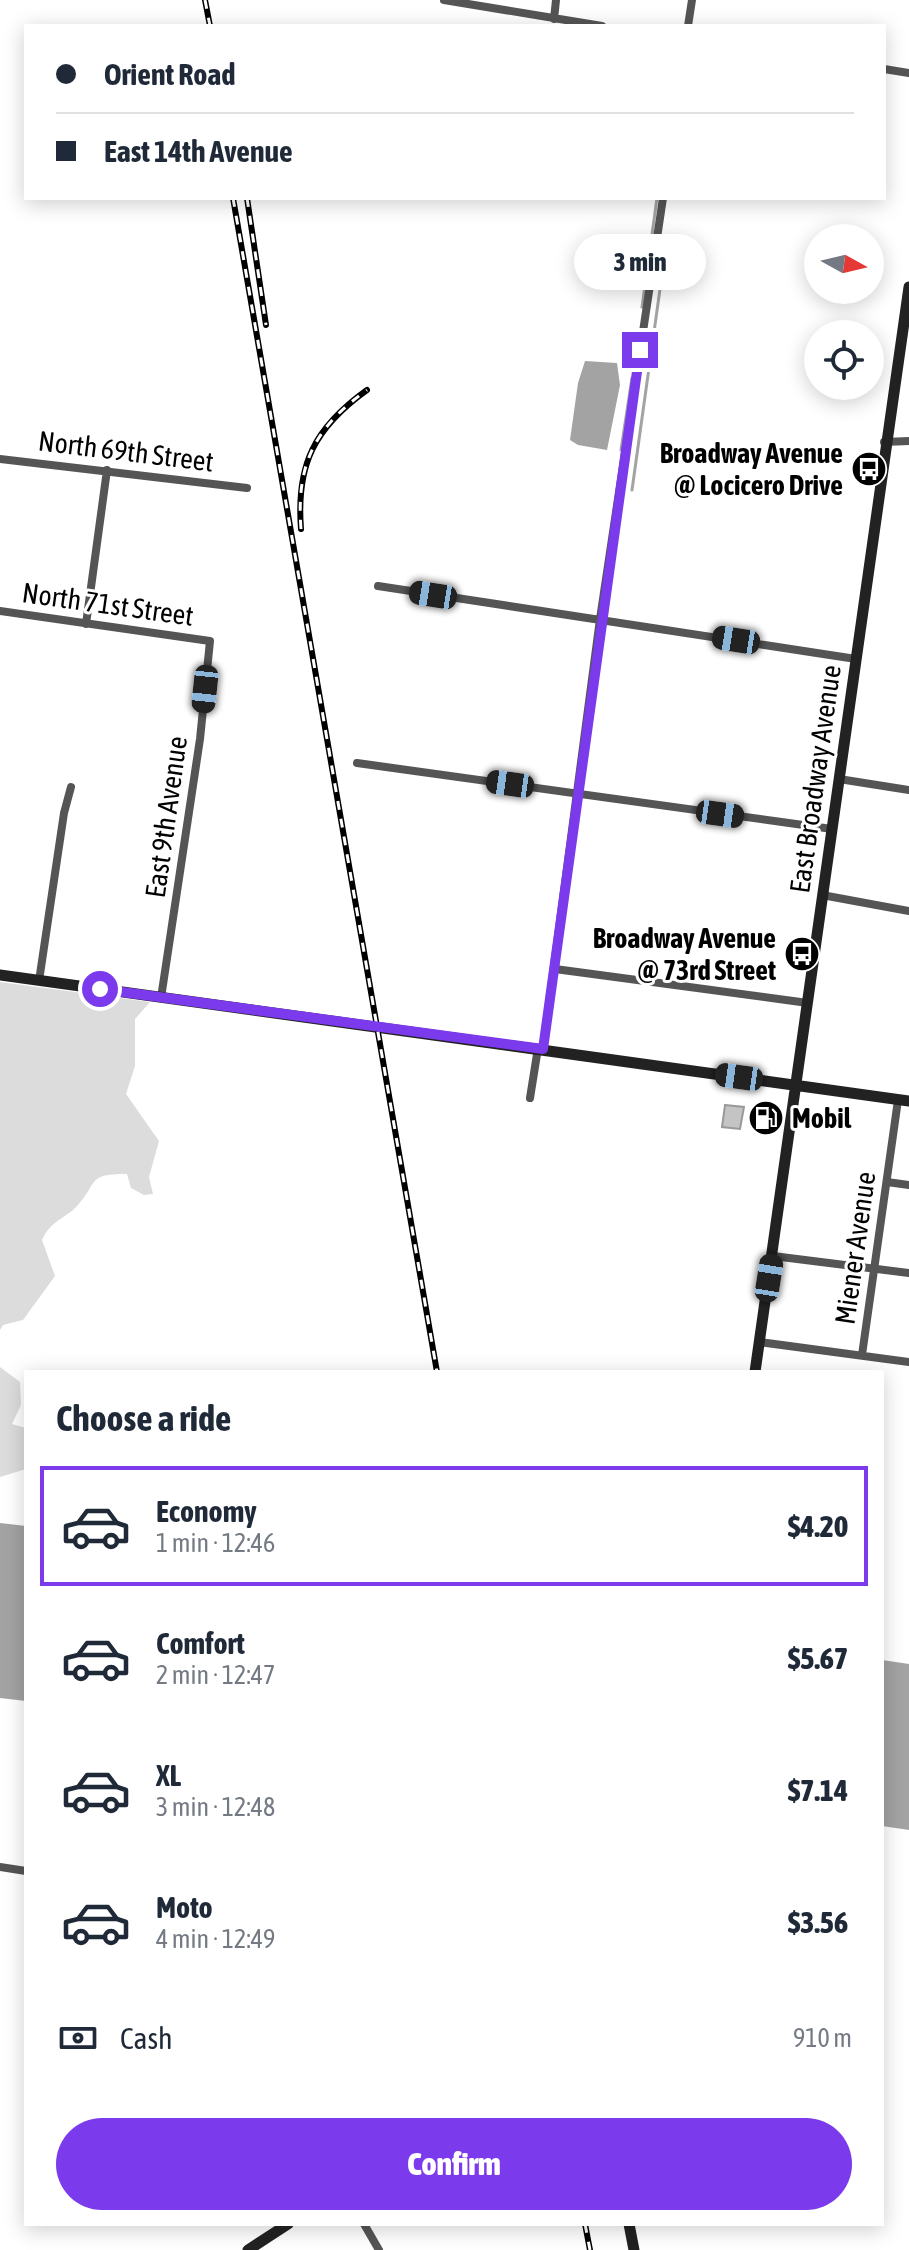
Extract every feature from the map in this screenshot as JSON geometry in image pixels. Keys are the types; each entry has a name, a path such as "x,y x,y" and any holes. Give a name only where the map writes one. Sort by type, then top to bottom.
{"main road":[{"name":"East Broadway Avenue","path":"755,1370 884,442 909,287"},
{"path":"0,975 904,1100"},
{"path":"248,2250 285,2226"},
{"path":"629,2226 634,2250"}],"street":[{"path":"444,0 588,24"},
{"path":"554,19 556,0"},
{"path":"688,24 692,0"},
{"path":"886,69 909,73"},
{"path":"530,1098 555,969 600,619 663,200"},
{"path":"884,442 909,441"},
{"name":"North 69th Street","path":"0,459 247,488"},
{"path":"86,624 107,470"},
{"path":"378,586 856,659"},
{"name":"North 71st Street","path":"0,611 210,641"},
{"name":"East 9th Avenue","path":"161,998 198,752 210,641"},
{"path":"357,763 832,829"},
{"path":"839,779 909,790"},
{"path":"39,981 64,813 71,787"},
{"path":"822,895 909,911"},
{"path":"555,969 808,1003"},
{"name":"Miener Avenue","path":"862,1355 887,1182 904,1100"},
{"path":"887,1182 909,1185"},
{"path":"773,1256 909,1273"},
{"path":"759,1342 909,1362"},
{"path":"0,1867 24,1871"},
{"path":"365,2226 379,2250"}],"shaded area":[{"path":"585,361 617,363 620,385 607,450 578,445 570,440 578,383"},
{"path":"0,982 150,1002 135,1019 135,1066 126,1094 159,1141 149,1177 153,1194 144,1195 131,1188 127,1174 105,1176 95,1181 78,1205 54,1224 42,1240 55,1276 23,1320 3,1325 0,1330"},
{"path":"0,1367 20,1382 21,1405 12,1424 24,1427 24,1470 0,1477"},
{"path":"0,1523 24,1526 24,1701 0,1698"},
{"path":"884,1660 909,1664 909,1830 884,1826"}],"building":[{"path":"725,1105 744,1107 740,1129 722,1127"}],"waterway":[{"path":"642,307 657,200"},
{"path":"632,490 666,246"},
{"path":"621,450 632,378"}],"railway":[{"path":"205,0 210,24"},
{"path":"233,200 437,1370"},
{"path":"247,200 266,325"},
{"path":"301,529 302,486 312,450 334,419 367,390"},
{"path":"585,2226 590,2250"}],"place":[{"name":"Broadway Avenue @ Locicero Drive","path":"869,469"},
{"name":"Broadway Avenue @ 73rd Street","path":"802,954"},
{"name":"Mobil","path":"766,1118"}],"route":[{"path":"100,989 543,1049 561,935 600,619 640,350"}]}
